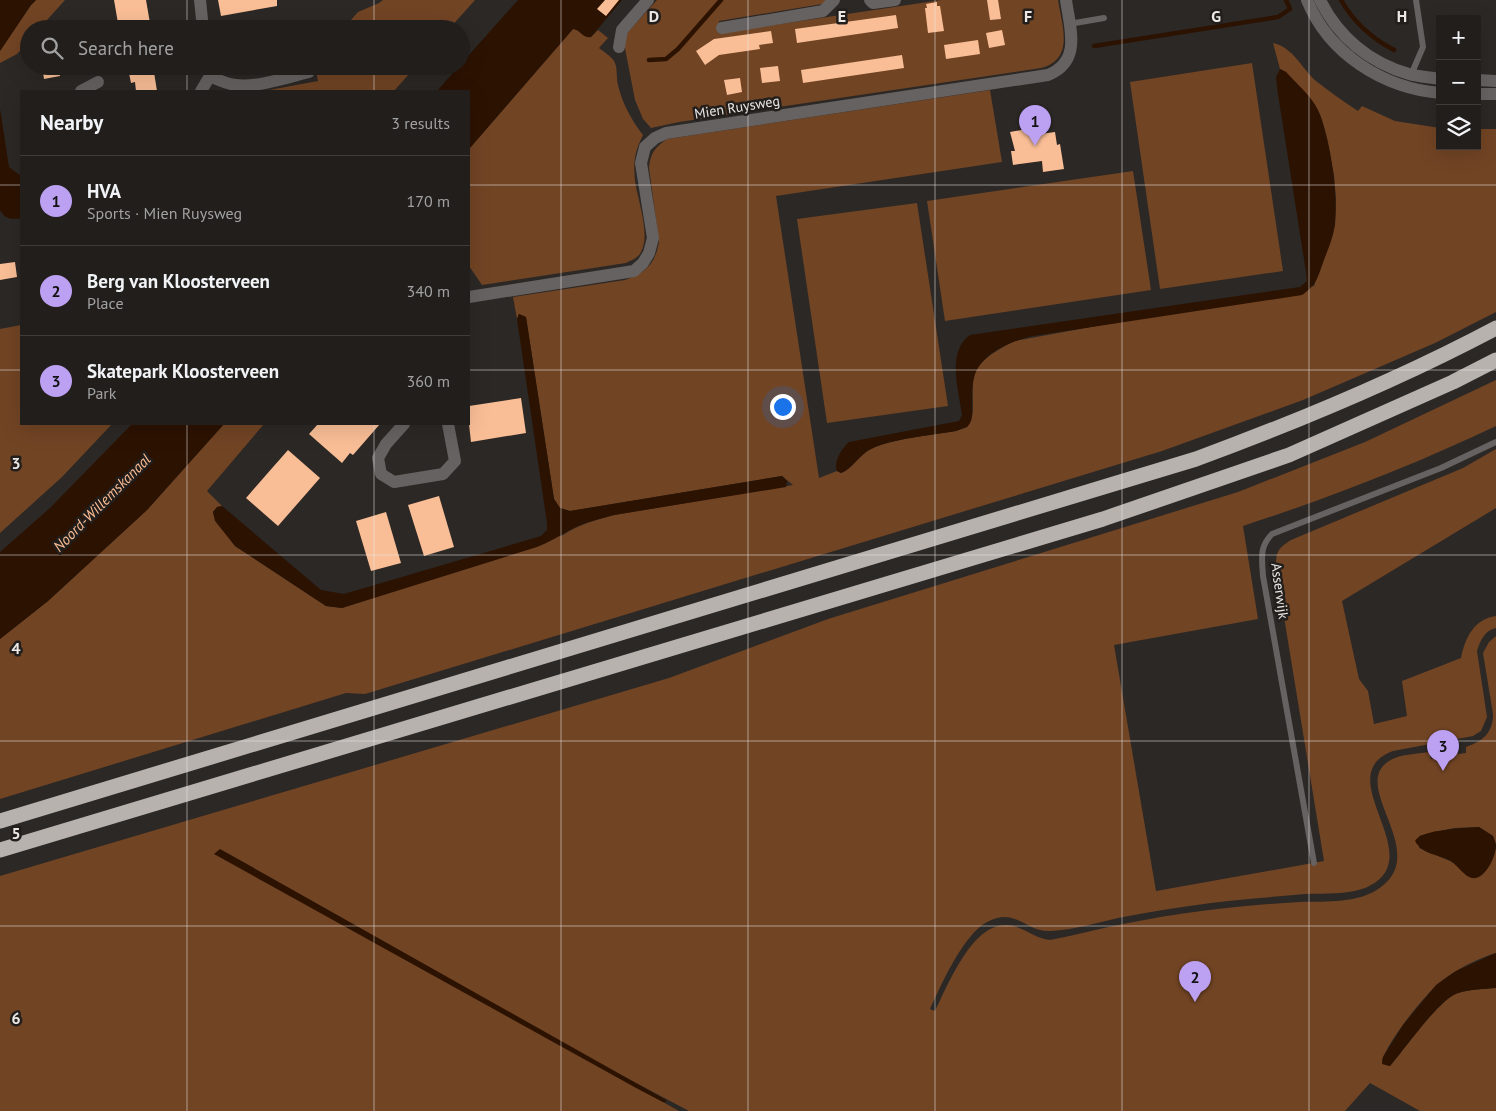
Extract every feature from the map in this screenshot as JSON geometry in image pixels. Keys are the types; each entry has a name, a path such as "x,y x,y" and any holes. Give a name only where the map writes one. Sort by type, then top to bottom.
{"highway":[{"path":"0,821 1196,459 1288,425 1372,388 1496,328"},
{"path":"0,850 1102,519 1289,455 1452,382 1496,360"}],"street":[{"path":"200,0 202,20"},
{"path":"619,47 622,30 648,0"},
{"path":"722,28 823,11 834,0"},
{"path":"870,0 873,2 895,0"},
{"name":"Mien Ruysweg","path":"470,297 634,270 643,263 649,253 653,238 641,163 645,147 655,138 666,133 1048,75 1062,68 1068,60 1071,51 1072,40 1066,0"},
{"path":"1307,0 1325,31 1344,53 1364,68 1381,78 1404,86 1436,92"},
{"path":"1320,0 1333,22 1354,45 1378,62 1411,74 1436,78"},
{"path":"201,90 207,75"},
{"path":"217,75 236,85 246,85 296,75"},
{"path":"1481,80 1496,81"},
{"path":"83,90 98,82"},
{"path":"1481,94 1496,94"},
{"path":"403,425 386,444 378,458 381,474 394,482 443,474 454,460 448,425"}],"lane":[{"path":"1411,74 1423,47 1416,0"},
{"path":"1069,24 1104,18"},
{"name":"Asserwijk","path":"1314,863 1264,576 1262,552 1264,545 1272,534 1441,468 1496,442"}],"shaded area":[{"path":"36,0 65,0 47,20 21,20"},
{"path":"383,0 475,0 457,20 351,20 358,12"},
{"path":"657,0 826,0 822,4 719,21 720,33 941,0 1058,0 1064,40 1059,57 1052,64 1041,68 679,122 651,128 643,119 635,100 624,43 627,33"},
{"path":"20,21 20,51 0,63 0,51"},
{"path":"573,29 591,37 598,30 608,38 599,48 614,61 622,98 631,118 643,135 636,151 634,167 645,236 641,252 635,259 626,263 482,285 470,267 470,148"},
{"path":"1273,43 1286,49 1316,81 1358,111 1362,106 1395,121 1436,127 1436,150 1481,150 1481,129 1496,129 1496,312 1435,343 1303,400 1162,451 365,694 346,693 0,799 0,639 48,601 147,510 223,425 263,425 207,491 222,506 217,507 213,512 214,517 235,546 326,606 342,608 563,535 581,525 614,515 793,485 782,476 570,511 560,508 554,499 526,317 519,314 517,319 513,297 625,280 639,274 648,267 655,256 659,242 649,168 654,151 667,139 990,90 1002,162 776,196 819,478 837,471 841,473 845,471 867,451 879,446 900,440 956,431 967,427 972,416 973,379 978,367 997,350 1014,341 1314,286 1335,225 1336,199 1334,175 1327,140 1286,72 1280,69"},
{"path":"1252,63 1283,271 1160,289 1130,82"},
{"path":"317,75 408,75 395,90 269,90 318,81"},
{"path":"1133,171 1151,290 945,321 927,201"},
{"path":"917,203 948,406 827,423 797,219"},
{"path":"20,325 20,425 111,425 62,477 0,533 0,329"},
{"path":"1496,380 1496,426 1371,480 1243,526 1258,619 1114,645 1156,891 1324,861 1276,568 1278,551 1291,540 1463,468 1496,449 1496,508 1342,601 1359,679 1368,691 1374,724 1407,716 1402,681 1461,658 1465,643 1476,625 1496,616 1496,628 1489,631 1481,640 1477,651 1487,717 1481,731 1473,736 1393,751 1375,763 1370,779 1373,798 1387,838 1389,858 1384,875 1365,888 1350,892 1234,900 1164,910 1076,928 1051,931 1042,931 1013,918 997,918 978,928 961,949 930,1009 935,1011 954,972 972,944 994,927 1013,926 1050,940 1128,923 1192,912 1257,905 1342,901 1363,896 1381,887 1394,872 1397,856 1395,838 1378,786 1379,772 1389,761 1403,756 1429,752 1431,759 1439,758 1438,751 1457,748 1458,754 1466,753 1466,747 1486,735 1493,721 1493,714 1483,653 1489,642 1496,636 1496,844 1493,836 1479,827 1454,828 1419,836 1419,848 1450,861 1458,866 1467,876 1490,863 1496,847 1496,953 1464,966 1436,986 1406,1021 1391,1042 1382,1060 1383,1064 1390,1066 1422,1025 1450,997 1458,993 1477,989 1496,988 1496,1111 1420,1111 1370,1083 1345,1111 689,1111 604,1066 220,849 679,1111 0,1111 0,876 669,678 828,619 1238,492 1365,442"}],"water":[{"path":"0,0 36,0 20,20 0,51"},
{"path":"518,0 622,0 591,37 586,37 573,29 470,148 470,90 438,90 451,75 470,75 470,54"},
{"path":"1280,69 1286,72 1301,88 1318,110 1325,129 1333,170 1336,211 1333,233 1314,284 1307,291 1302,295 1033,336 1008,344 985,359 975,374 972,391 972,415 967,427 956,431 900,440 879,446 867,451 845,471 841,473 837,471 836,464 839,455 849,442 959,421 962,415 957,384 956,361 958,351 970,335 1300,287 1307,281 1278,94 1276,77"},
{"path":"0,109 9,167 20,175 20,218 6,217 0,210"},
{"path":"519,314 526,317 554,499 560,508 570,511 782,476 787,481 786,487 598,519 537,547 342,608 326,606 235,546 215,521 213,512 217,507 222,506 321,590 344,594 541,536 547,530 547,523 517,319"},
{"name":"Noord-Willemskanaal","path":"131,425 223,425 147,510 48,601 0,639 0,552 50,508"},
{"path":"1479,827 1493,836 1496,847 1494,857 1485,872 1477,878 1466,875 1451,861 1426,852 1415,841 1419,837 1434,832"},
{"path":"220,849 666,1100 666,1102 638,1089 214,854"},
{"path":"1496,953 1496,988 1477,989 1458,993 1450,997 1422,1025 1390,1066 1382,1064 1383,1057 1403,1025 1436,985 1456,971"}],"building":[{"path":"114,0 146,0 149,20 117,20"},
{"path":"218,0 277,0 277,6 221,16"},
{"path":"605,0 619,0 606,16 597,9"},
{"path":"987,0 998,0 1001,19 990,20"},
{"path":"937,2 937,6 940,6 944,31 928,33 926,4"},
{"path":"896,15 898,28 797,43 795,29"},
{"path":"1002,30 1005,45 989,48 986,33"},
{"path":"771,31 773,43 759,45 760,49 719,55 705,65 696,51 714,39"},
{"path":"978,40 980,54 946,59 944,45"},
{"path":"902,55 904,68 803,83 801,70"},
{"path":"778,66 780,81 762,83 760,68"},
{"path":"43,75 60,75 60,76 44,79"},
{"path":"129,75 154,75 157,90 136,90 135,82 131,83"},
{"path":"740,78 742,92 727,95 724,80"},
{"path":"1039,127 1040,134 1055,132 1057,145 1060,144 1064,169 1043,172 1042,161 1013,165 1011,151 1015,151 1010,132"},
{"path":"15,262 17,277 0,280 0,264"},
{"path":"521,398 526,433 471,442 470,406"},
{"path":"317,425 379,425 353,455 350,453 342,463 309,434"},
{"path":"288,450 320,478 278,526 246,498"},
{"path":"439,496 454,547 424,556 408,505"},
{"path":"386,512 401,563 371,571 356,521"}],"waterway":[{"path":"649,60 666,59 678,49 721,0"},
{"path":"1094,46 1278,17 1290,9 1286,0"},
{"path":"1341,0 1364,29 1394,50"}],"place":[{"name":"HVA","path":"1035,146"},
{"name":"Skatepark Kloosterveen","path":"1443,771"},
{"name":"Berg van Kloosterveen","path":"1195,1002"}]}
